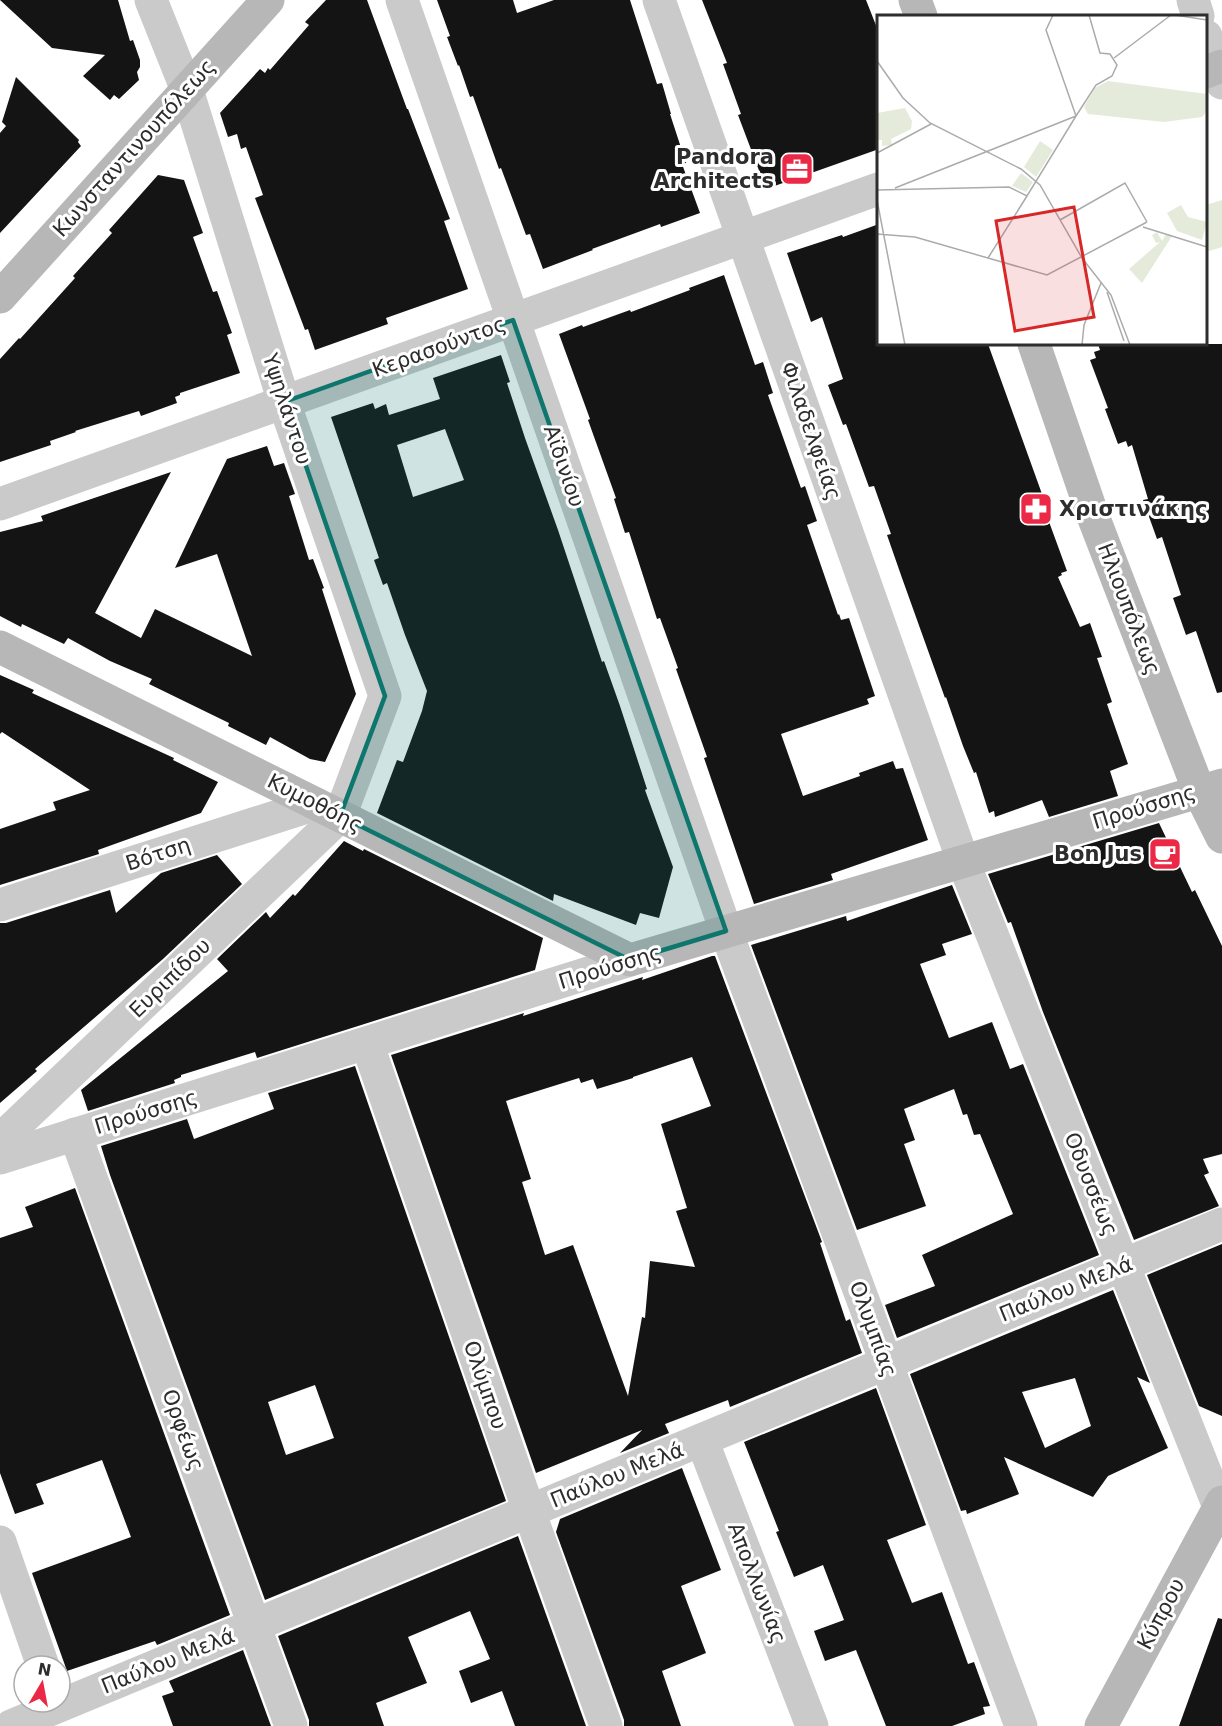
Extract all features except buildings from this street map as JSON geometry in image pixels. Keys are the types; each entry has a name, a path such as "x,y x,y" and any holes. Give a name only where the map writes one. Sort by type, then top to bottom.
{"street":[{"name":"Υψηλάντου","path":"151,0 187,90 284,402 385,696 328,810"},
{"name":"Κωνσταντινουπόλεως","path":"0,297 268,0"},
{"name":"Αϊδινίου","path":"402,0 726,931"},
{"name":"Φιλαδελφείας","path":"659,0 963,861"},
{"path":"915,0 921,15"},
{"path":"1193,0 1198,15"},
{"path":"1207,39 1217,73"},
{"name":"Κερασούντος","path":"0,504 877,190"},
{"name":"Ηλιουπόλεως","path":"1034,345 1093,516 1211,788 1222,837"},
{"name":"Κυμοθόης","path":"0,647 630,960"},
{"name":"Προύσσης","path":"0,1158 630,960 1211,788"},
{"name":"Βότση","path":"0,905 328,810"},
{"name":"Ευριπίδου","path":"0,1140 328,810"},
{"name":"Οδυσσέως","path":"963,861 1220,1504"},
{"name":"Ολυμπίας","path":"726,931 1021,1726"},
{"name":"Ολύμπου","path":"367,1043 606,1726"},
{"name":"Ορφέως","path":"75,1134 291,1726"},
{"name":"Παύλου Μελά","path":"72,1706 254,1626 1222,1224"},
{"name":"Απολλωνίας","path":"702,1440 812,1726"},
{"name":"Κύπρου","path":"1101,1726 1220,1504"},
{"path":"0,1542 39,1654"},
{"name":"Παύλου Μελά","path":"11,1726 52,1714"}],"highlighted area":[{"path":"513,320 726,931 630,960 340,816 385,696 284,402"}],"green space":[{"path":"1222,200 1222,247 1207,252 1207,205"}],"place":[{"name":"Pandora Architects","path":"797,169"},
{"name":"Χριστινάκης","path":"1036,509"},
{"name":"Bon Jus","path":"1165,854"}]}
